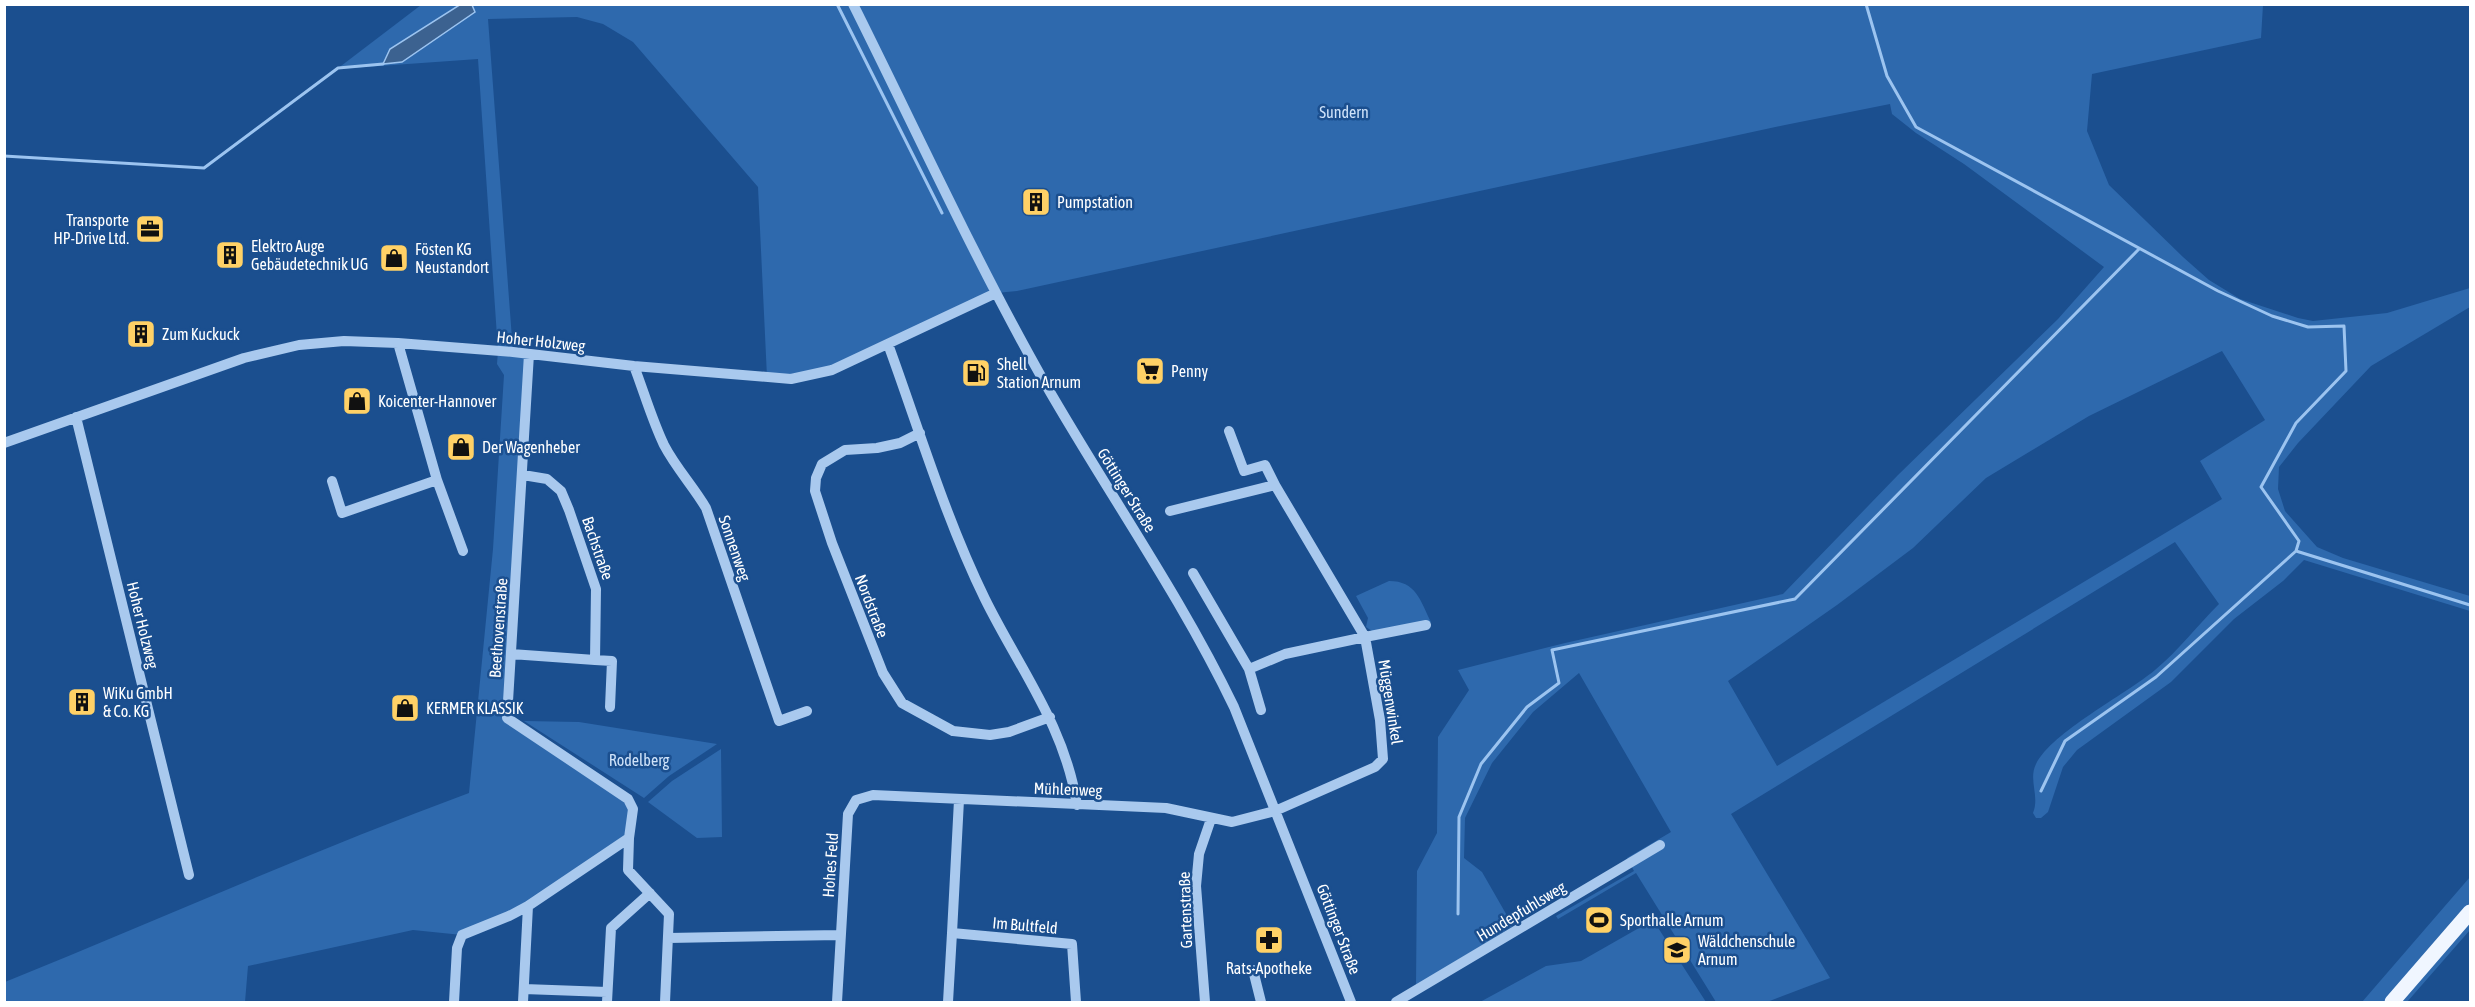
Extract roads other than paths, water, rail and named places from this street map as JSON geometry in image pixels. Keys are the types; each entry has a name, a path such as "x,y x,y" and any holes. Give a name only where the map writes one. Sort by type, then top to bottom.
{"main road":[{"path":"2392,1002 2470,912"}],"street":[{"name":"Göttinger Straße","path":"853,4 996,293 1068,424 1179,603 1215,668 1234,707 1351,1002"},
{"name":"Hoher Holzweg","path":"4,443 243,358 299,345 344,341 398,343 528,354 633,366 791,379 832,370 996,293"},
{"path":"398,343 437,480 463,551"},
{"path":"888,344 942,500 985,599 1050,717 1071,768 1077,805"},
{"name":"Beethovenstraße","path":"528,354 523,475 507,718 628,800 633,809 628,870 669,914 665,1002"},
{"name":"Sonnenweg","path":"633,366 663,444 676,467 693,486 706,508 779,721 807,711"},
{"name":"Hoher Holzweg","path":"76,417 189,875"},
{"path":"1229,432 1250,491"},
{"name":"Nordstraße","path":"920,433 900,442 877,448 845,450 822,464 816,478 815,490 832,543 883,673 902,703 953,731 990,735 1008,732 1050,717"},
{"name":"Müggenwinkel","path":"1244,471 1265,465 1365,637 1380,720 1383,759 1375,767 1275,811"},
{"name":"Bachstraße","path":"523,475 547,479 561,491 569,510 596,589 595,660"},
{"path":"332,481 342,513 437,480"},
{"path":"1170,511 1275,485"},
{"path":"1192,573 1249,669 1261,710"},
{"path":"1249,669 1285,654 1426,625"},
{"path":"512,654 612,661 610,707"},
{"name":"Mühlenweg","path":"856,800 873,795 1166,808 1232,822 1275,811"},
{"name":"Hohes Feld","path":"837,1002 848,814 856,800"},
{"path":"948,1002 959,800"},
{"name":"Gartenstraße","path":"1205,1002 1196,886 1199,854 1211,819"},
{"path":"454,1002 457,948 462,935 528,906 629,838"},
{"name":"Hundepfuhlsweg","path":"1396,1002 1660,845"},
{"path":"524,989 607,997 611,928 650,892"},
{"path":"523,1002 528,906"},
{"name":"Im Bultfeld","path":"952,933 1072,944 1076,1002"},
{"path":"668,938 840,935"},
{"path":"1253,970 1261,1002"}],"waterway":[{"path":"837,4 942,213"},
{"path":"1866,4 1887,76 1916,127 2218,291 2272,316 2308,327 2344,326 2346,371 2296,423 2261,487 2299,541 2296,551 2156,677 2065,741 2041,791"},
{"path":"4,156 204,168 338,68 383,64"},
{"path":"1458,914 1459,817 1481,764 1527,707 1559,683 1552,650 1795,599 2139,249"},
{"path":"2296,551 2470,605"}],"place":[{"name":"Pumpstation","path":"1036,202"},
{"name":"Transporte HP-Drive Ltd.","path":"150,229"},
{"name":"Elektro Auge Gebäudetechnik UG","path":"230,255"},
{"name":"Fösten KG Neustandort","path":"394,258"},
{"name":"Zum Kuckuck","path":"141,334"},
{"name":"Penny","path":"1150,371"},
{"name":"Shell Station Arnum","path":"976,373"},
{"name":"Koicenter-Hannover","path":"357,401"},
{"name":"Der Wagenheber","path":"461,447"},
{"name":"WiKu GmbH & Co. KG","path":"82,702"},
{"name":"KERMER KLASSIK","path":"405,708"},
{"name":"Sporthalle Arnum","path":"1599,920"},
{"name":"Rats-Apotheke","path":"1269,940"},
{"name":"Wäldchenschule Arnum","path":"1677,950"}],"park label":[{"name":"Sundern","path":"1344,112"},
{"name":"Rodelberg","path":"639,760"}]}
